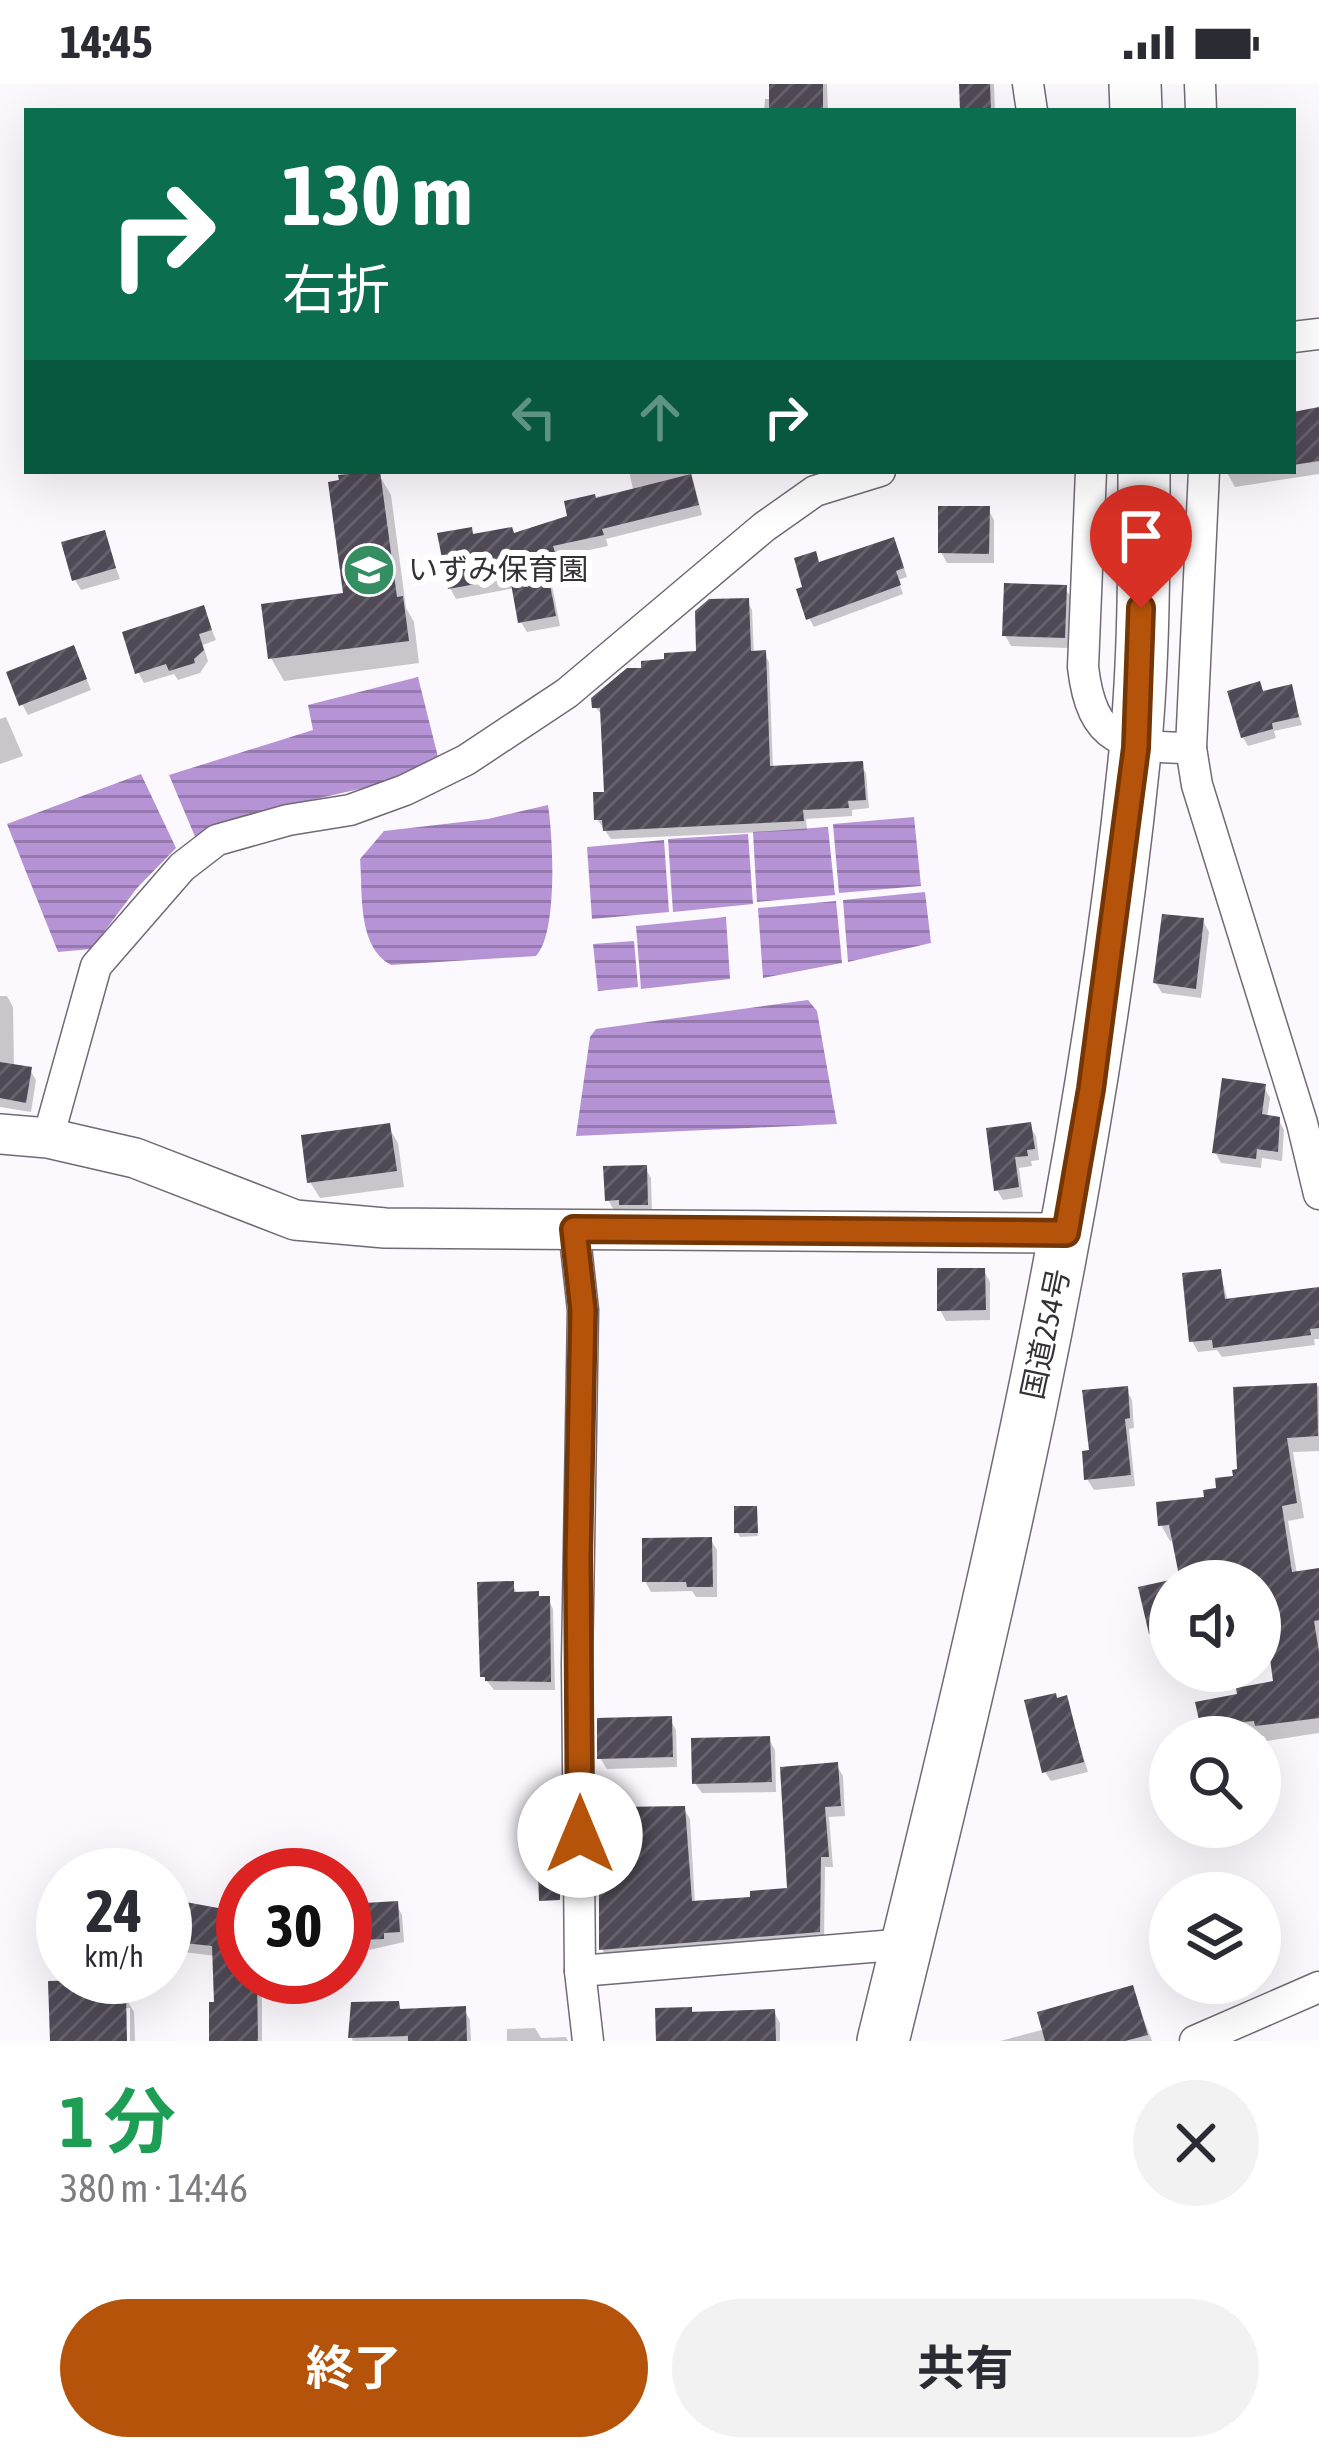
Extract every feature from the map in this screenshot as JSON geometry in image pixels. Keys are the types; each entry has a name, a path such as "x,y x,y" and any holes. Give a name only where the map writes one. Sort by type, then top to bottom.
{"highway":[{"name":"国道254号","path":"883,2041 984,1635 1091,1089 1136,748 1144,474"}],"street":[{"path":"49,1138 96,966 182,867 217,840 288,820 350,810 466,760 567,693 764,527 815,491 870,474"},
{"path":"1091,474 1083,667 1087,698 1097,722 1136,748 1191,748"},
{"path":"1204,474 1191,748 1197,785 1302,1124 1319,1194"},
{"path":"0,1134 49,1138 135,1158 295,1220 385,1228 1066,1233"},
{"path":"574,1229 583,1310 578,1558 580,1971 588,2041"},
{"path":"580,1971 907,1944"},
{"path":"1195,2041 1319,1987"}],"shaded area":[{"path":"418,677 438,757 399,780 234,820 196,839 169,775 313,730 308,705"},
{"path":"141,774 176,848 137,888 91,949 58,952 7,824"},
{"path":"548,805 551,907 536,956 391,965 380,956 364,918 360,859 384,831 488,819"},
{"path":"914,817 921,886 839,893 833,824"},
{"path":"828,827 835,895 757,902 753,832"},
{"path":"748,834 753,904 673,912 668,839"},
{"path":"664,840 669,912 592,919 587,847"},
{"path":"925,892 931,943 848,962 843,900"},
{"path":"836,901 842,963 763,978 758,908"},
{"path":"726,917 730,979 641,989 636,926"},
{"path":"634,941 638,987 598,991 593,944"},
{"path":"808,1000 817,1011 837,1124 576,1136 590,1037 596,1029"}],"building":[{"path":"769,84 823,84 823,108 769,108"},
{"path":"959,84 990,84 991,108 960,108"},
{"path":"1319,407 1319,461 1296,465 1296,411"},
{"path":"380,474 397,597 403,596 409,641 268,659 261,604 343,593 328,482 339,480 338,475"},
{"path":"691,474 699,505 553,546 559,565 547,569 556,616 518,623 510,578 448,589 437,533 472,527 473,534 512,527 514,533 567,516 564,501 595,494 596,498"},
{"path":"938,506 990,506 989,554 938,553"},
{"path":"105,530 116,568 72,581 61,542"},
{"path":"894,537 904,568 896,571 901,585 806,620 796,589 802,587 794,558 816,551 819,562"},
{"path":"1004,583 1067,585 1065,638 1002,636"},
{"path":"749,598 751,651 766,650 770,766 863,761 866,800 848,801 849,808 803,810 804,821 603,831 602,820 594,820 593,792 604,792 600,708 592,708 591,698 627,668 641,668 641,661 664,659 664,653 696,651 695,611 709,599"},
{"path":"204,605 212,630 199,634 204,650 195,663 169,671 166,664 135,674 122,632"},
{"path":"74,645 87,679 19,706 6,672"},
{"path":"1260,681 1263,691 1292,684 1299,717 1241,738 1227,691"},
{"path":"1162,914 1204,918 1196,989 1153,983"},
{"path":"0,1062 32,1067 26,1103 0,1098"},
{"path":"1222,1078 1266,1084 1262,1114 1280,1117 1278,1152 1257,1149 1256,1159 1212,1153"},
{"path":"1031,1122 1035,1149 1027,1150 1028,1156 1015,1157 1019,1187 994,1191 986,1128"},
{"path":"390,1123 397,1171 307,1183 301,1135"},
{"path":"647,1165 648,1205 605,1201 603,1166"},
{"path":"937,1268 985,1268 986,1310 937,1311"},
{"path":"1221,1269 1225,1299 1319,1287 1319,1328 1310,1329 1311,1335 1213,1348 1212,1340 1189,1342 1182,1273"},
{"path":"1317,1383 1318,1436 1287,1438 1297,1503 1282,1506 1292,1572 1319,1568 1319,1620 1314,1621 1319,1718 1281,1723 1281,1716 1198,1716 1195,1702 1237,1692 1281,1692 1281,1560 1176,1560 1169,1525 1158,1526 1156,1502 1204,1497 1203,1490 1216,1488 1215,1478 1233,1476 1232,1470 1237,1469 1233,1387"},
{"path":"1128,1386 1130,1418 1125,1419 1131,1475 1084,1480 1082,1451 1089,1450 1082,1390"},
{"path":"734,1506 757,1506 758,1533 734,1533"},
{"path":"712,1537 713,1587 642,1582 642,1538"},
{"path":"514,1581 514,1592 539,1591 539,1596 550,1596 551,1682 485,1681 480,1677 477,1582"},
{"path":"1149,1585 1149,1634 1138,1587"},
{"path":"1056,1693 1057,1698 1067,1695 1084,1762 1042,1773 1024,1700"},
{"path":"672,1716 673,1757 597,1759 597,1718"},
{"path":"770,1736 772,1782 692,1784 691,1738"},
{"path":"838,1762 841,1806 825,1807 829,1857 821,1857 820,1932 599,1950 599,1881 612,1880 610,1820 619,1820 619,1807 685,1806 692,1901 750,1897 750,1891 787,1888 780,1767"},
{"path":"538,1873 560,1873 560,1900 539,1901"},
{"path":"398,1901 400,1932 372,1940 372,1903"},
{"path":"192,1903 216,1908 216,2004 257,2004 258,2041 209,2041 209,2002 214,2002 212,1946 192,1944"},
{"path":"1133,1985 1148,2035 1125,2041 1045,2041 1037,2012"},
{"path":"399,2001 400,2009 466,2006 467,2041 348,2038 351,2004"},
{"path":"49,2004 126,2004 127,2041 50,2041"},
{"path":"692,2007 692,2012 775,2009 776,2041 656,2041 655,2008"}],"place":[{"name":"いずみ保育園","path":"369,570"}],"route":[{"path":"580,1835 583,1310 574,1229 1066,1233 1091,1089 1136,748 1141,608"}]}
